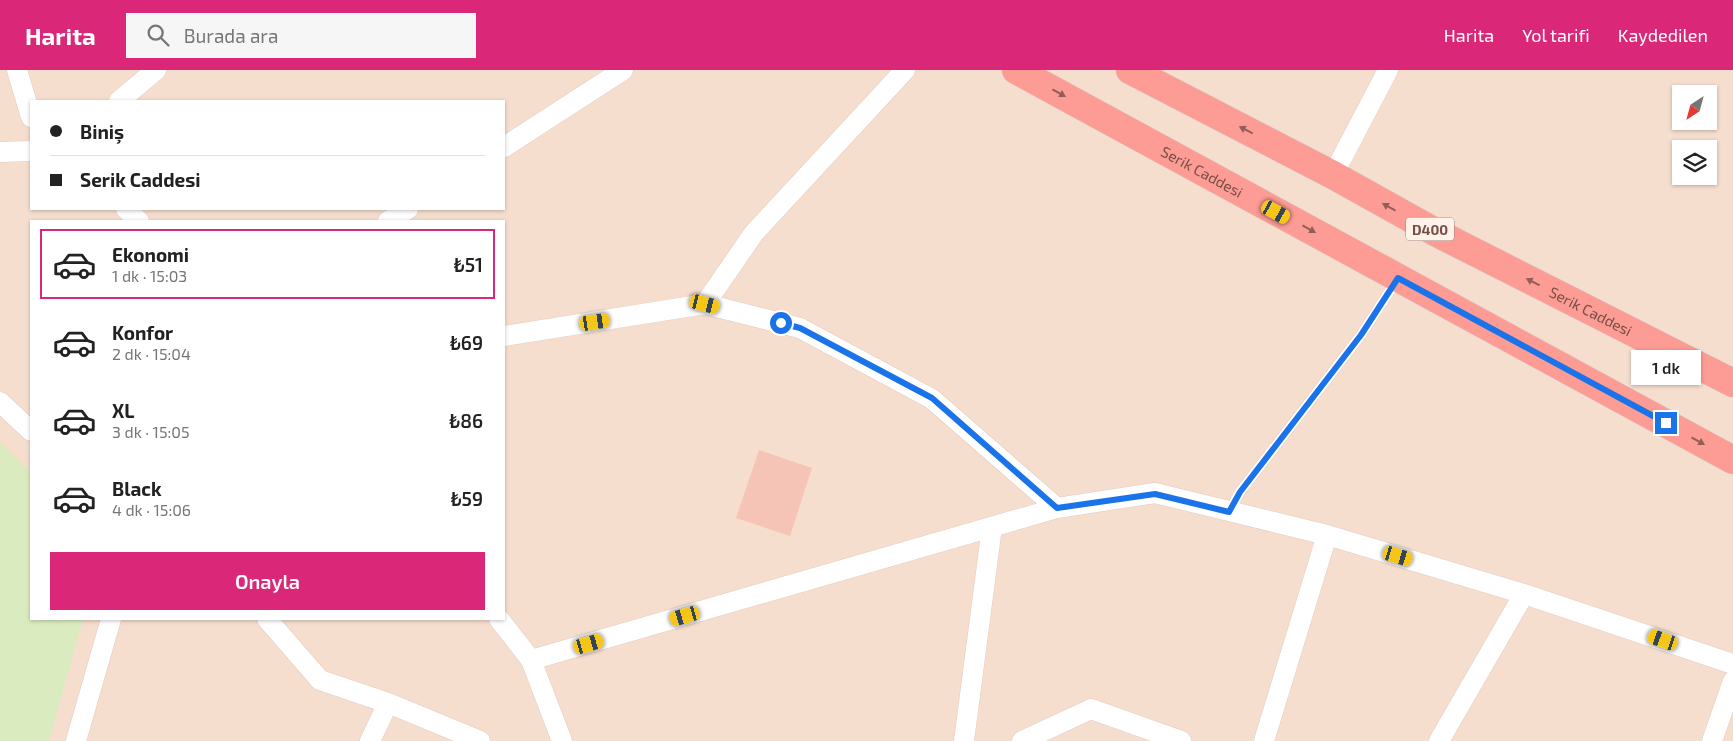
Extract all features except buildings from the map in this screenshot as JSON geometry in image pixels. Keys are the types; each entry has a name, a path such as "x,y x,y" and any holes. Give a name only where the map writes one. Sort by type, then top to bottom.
{"highway":[{"name":"Serik Caddesi","path":"1016,70 1733,460"},
{"name":"Serik Caddesi","path":"1137,72 1333,175 1437,233 1733,383"}],"street":[{"path":"17,70 30,114"},
{"path":"119,100 156,70"},
{"path":"505,146 623,70"},
{"path":"705,304 754,233 905,70"},
{"path":"1333,175 1388,70"},
{"path":"0,152 30,150"},
{"path":"127,210 138,220"},
{"path":"390,220 406,210"},
{"path":"505,336 705,304 800,328 932,398 1057,508"},
{"path":"0,402 30,430"},
{"path":"531,660 1057,508 1155,494 1326,535 1524,594 1733,664"},
{"path":"964,741 992,527"},
{"path":"1264,741 1326,535"},
{"path":"1439,741 1524,594"},
{"path":"76,741 111,620"},
{"path":"268,620 320,680 388,703 480,741"},
{"path":"500,620 531,660 562,741"},
{"path":"1712,741 1733,681"},
{"path":"370,741 388,703"},
{"path":"1022,741 1091,709 1182,741"}],"lane":[{"path":"1229,512 1240,492 1361,335 1398,278"}],"shaded area":[{"path":"0,70 1733,70 1733,741 0,741"}],"green space":[{"path":"0,442 30,472 30,620 83,620 49,741 0,741"}],"route":[{"path":"781,323 800,328 932,398 1057,508 1155,494 1229,512 1240,492 1361,335 1398,278 1666,423"}]}
